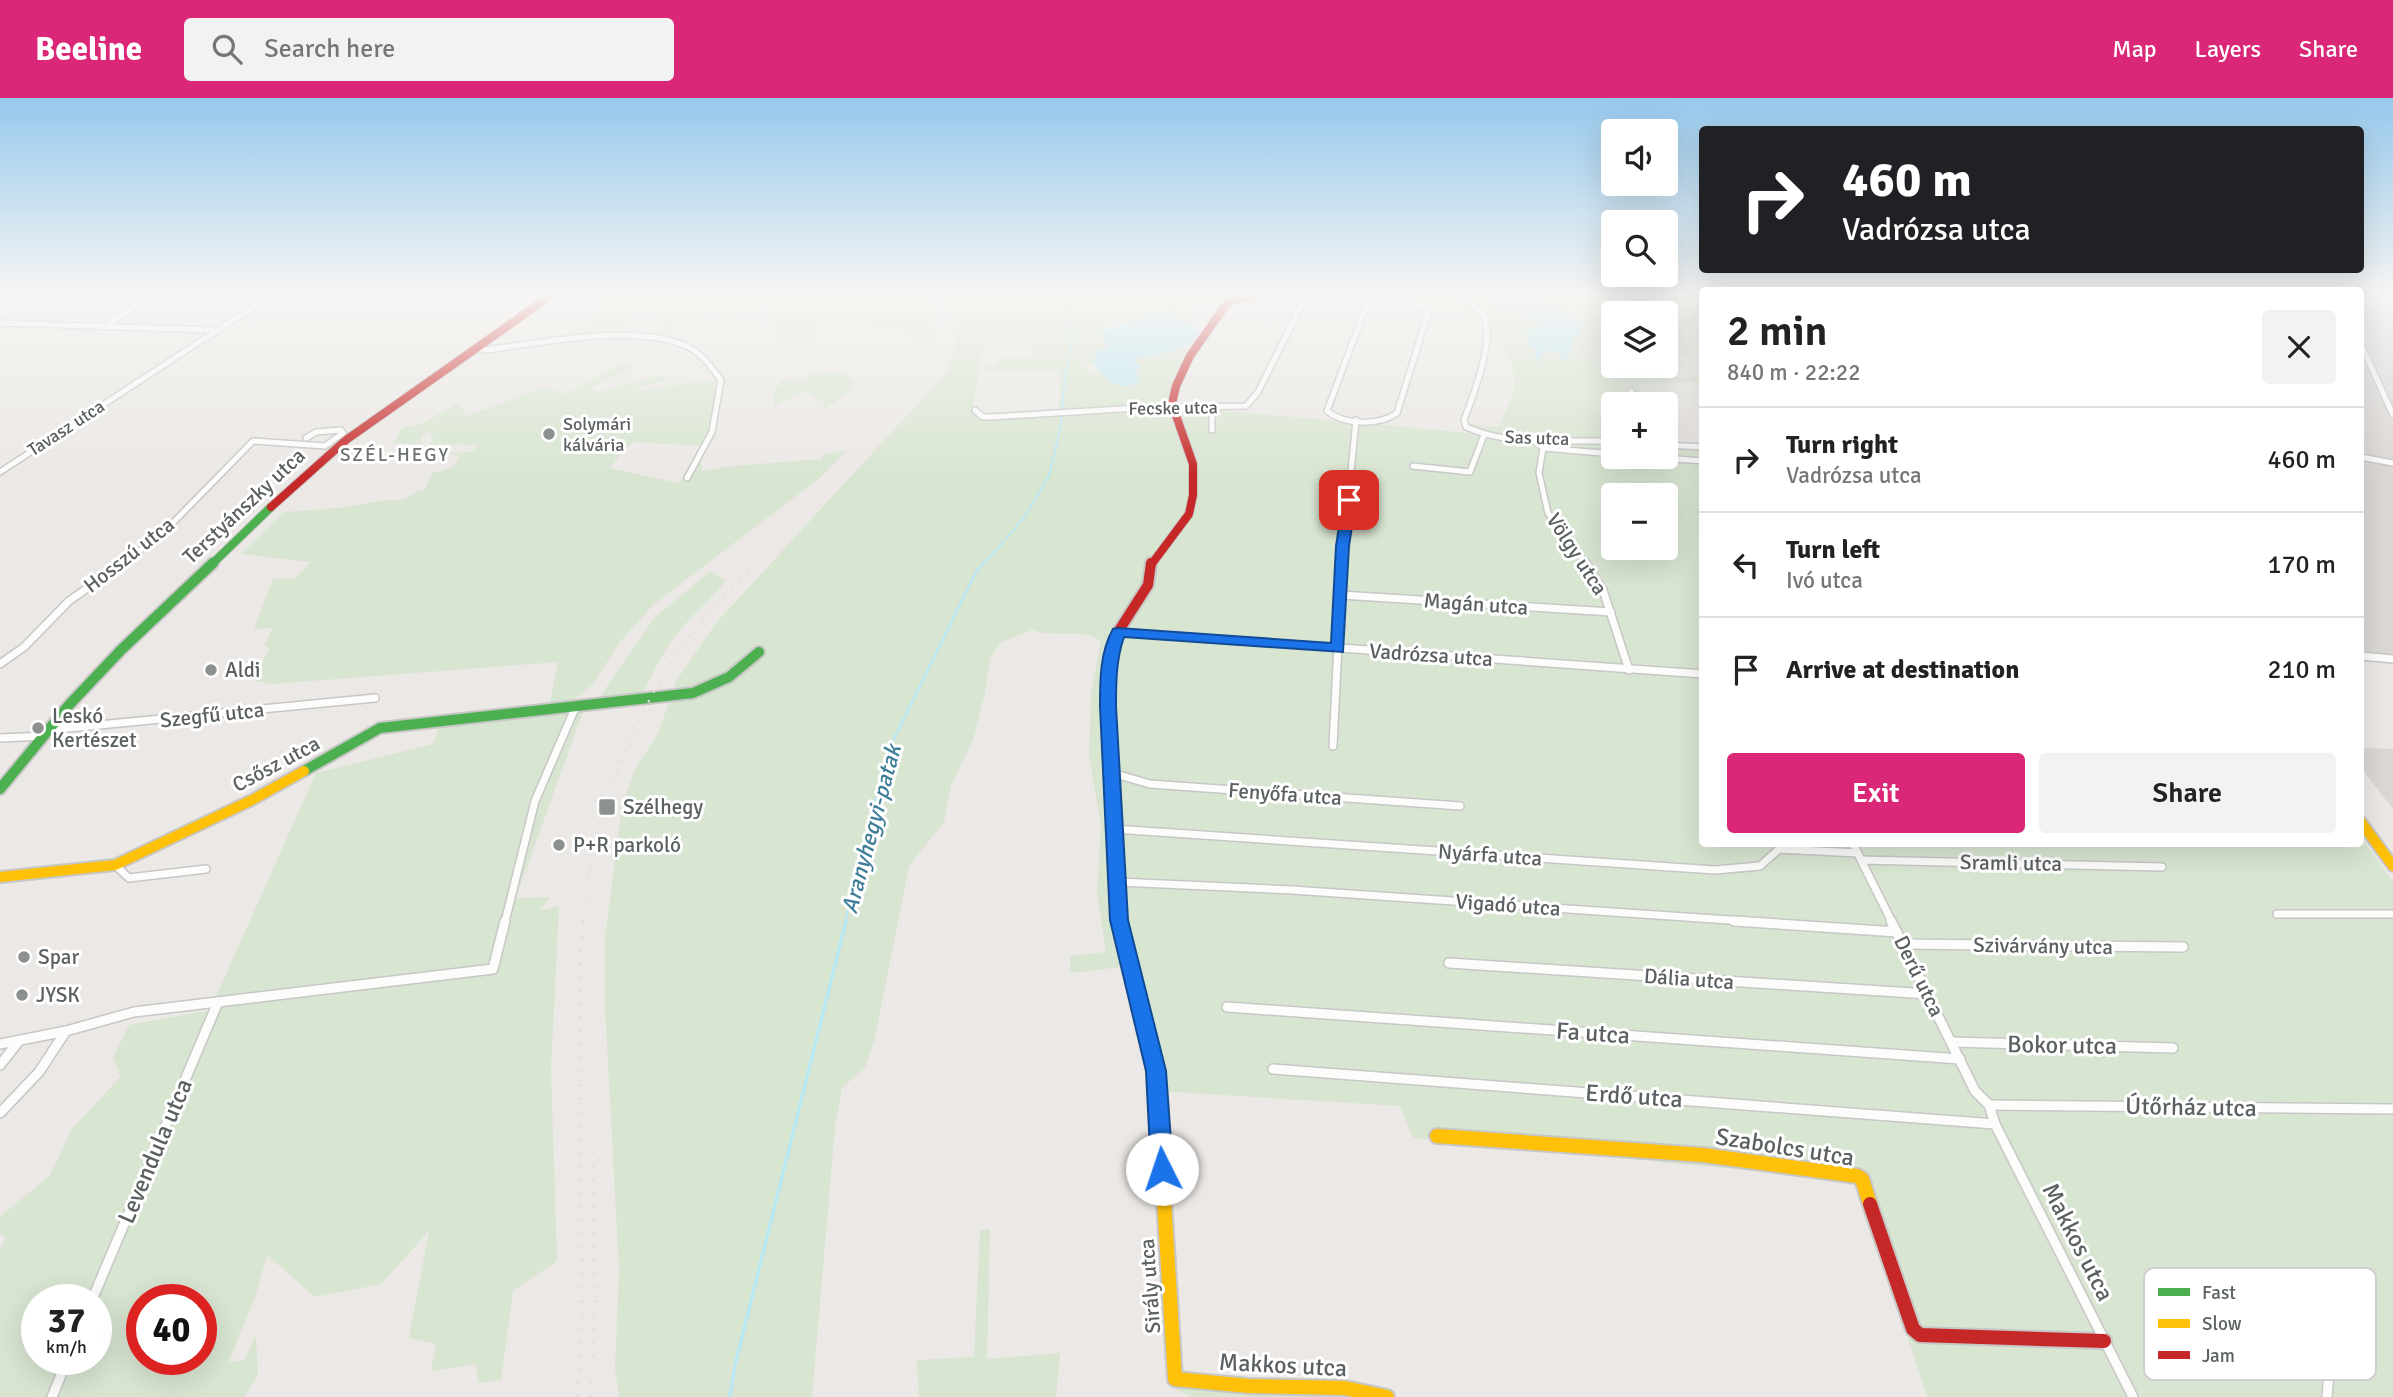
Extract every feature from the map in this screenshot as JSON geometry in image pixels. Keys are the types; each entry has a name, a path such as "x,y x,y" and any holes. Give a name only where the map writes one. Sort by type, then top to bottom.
{"street":[{"name":"Tavasz utca","path":"0,472 177,355"},
{"name":"Terstyánszky utca","path":"0,789 104,667 286,491 345,437 467,355"},
{"path":"687,478 712,436 717,419 721,380 700,355"},
{"path":"1173,408 1176,386 1194,355"},
{"name":"Fecske utca","path":"975,410 983,416 991,417 1058,412 1243,407 1253,401 1276,355"},
{"path":"1348,355 1326,411 1334,417 1383,422 1394,417 1416,355"},
{"name":"Sas utca","path":"1483,355 1464,420 1466,427 1484,435 1535,441 1601,441"},
{"path":"2366,355 2393,415"},
{"name":"Sirály utca","path":"1173,408 1193,464 1193,495 1189,514 1151,563 1148,584 1118,632 1108,676 1119,920 1156,1071 1175,1379"},
{"path":"1212,408 1212,430"},
{"path":"1333,746 1343,546 1356,420"},
{"path":"306,438 316,432 341,430 345,437"},
{"path":"1413,466 1470,472 1484,435"},
{"name":"Hosszú utca","path":"0,664 24,647 69,601 160,536 253,441 325,446 345,437"},
{"path":"1535,441 1543,448 1601,453"},
{"path":"1678,446 1699,447"},
{"name":"Völgy utca","path":"1543,448 1539,473 1548,513 1585,560 1602,590 1629,670"},
{"path":"2364,458 2393,463"},
{"path":"1678,459 1699,461"},
{"name":"Magán utca","path":"1341,596 1611,612"},
{"name":"Vadrózsa utca","path":"1118,632 1699,674"},
{"name":"Csősz utca","path":"0,877 116,864 199,827 304,773 380,728 663,698 703,690 731,677 759,652"},
{"path":"2364,656 2393,659"},
{"name":"Szegfű utca","path":"0,738 375,698"},
{"path":"0,1044 66,1031 134,1012 493,969 535,801 576,706"},
{"name":"Fenyőfa utca","path":"1111,773 1150,784 1460,806"},
{"path":"2364,826 2393,866"},
{"name":"Nyárfa utca","path":"1114,829 1715,870 1760,866 1779,849 1859,857"},
{"name":"Derű utca","path":"1854,847 1975,1091 1989,1105"},
{"name":"Sramli utca","path":"1859,857 2162,867"},
{"path":"116,864 123,875 129,878 206,869"},
{"name":"Vigadó utca","path":"1119,882 1292,890 1897,932"},
{"path":"2277,914 2393,914"},
{"name":"Szivárvány utca","path":"1903,944 2183,947"},
{"name":"Dália utca","path":"1449,963 1928,994"},
{"name":"Levendula utca","path":"99,1284 218,1002"},
{"name":"Fa utca","path":"1227,1007 1960,1059"},
{"path":"0,1113 39,1072 66,1031"},
{"path":"0,1065 20,1041"},
{"name":"Bokor utca","path":"1952,1042 2173,1048"},
{"name":"Erdő utca","path":"1273,1069 1995,1124"},
{"name":"Makkos utca","path":"1989,1105 1995,1124 2133,1397"},
{"name":"Útőrház utca","path":"1989,1105 2393,1109"},
{"name":"Szabolcs utca","path":"1437,1136 1703,1155 1857,1176 1861,1179 1913,1329 1920,1335 2104,1341"},
{"path":"52,1397 61,1375"},
{"name":"Makkos utca","path":"1175,1379 1271,1387 1317,1386 1358,1390 1387,1397"}],"shaded area":[{"path":"2364,355 2393,355 2393,661 2364,659"},
{"path":"2364,748 2393,749 2393,809 2364,772"}],"green space":[{"path":"953,355 982,355 972,412 981,419 1057,414 1060,396 1059,371 987,371 987,365 996,364 997,358 1030,358 1030,355 1095,355 1094,364 1084,366 1089,374 1099,371 1107,378 1133,377 1139,370 1137,367 1141,367 1134,362 1137,358 1153,355 1186,355 1174,379 1167,404 1171,409 1225,411 1480,434 1533,445 1545,441 1601,443 1601,469 1678,469 1678,447 1699,448 1699,847 2364,847 2364,841 2393,882 2393,1397 1927,1397 1859,1187 1847,1180 1413,1138 1400,1106 1157,1091 1130,966 1070,973 1070,956 1106,952 1097,893 1101,825 1089,755 1091,693 1101,641 1085,635 1051,634 1032,630 1001,642 990,658 985,693 973,740 951,785 944,822 909,866 874,1042 865,1067 842,1088 835,1127 812,1397 619,1397 615,1369 619,1269 605,1005 605,937 622,808 634,771 658,734 676,681 716,623 946,373"},
{"path":"1506,355 1535,355 1537,362 1543,355 1561,355 1560,359 1571,357 1566,355 1601,355 1601,378 1699,376 1699,382 1638,384 1641,392 1601,392 1601,439 1504,438 1470,427 1470,424 1499,427 1514,386 1512,368"},
{"path":"1678,355 1699,355 1699,359 1678,356"},
{"path":"623,363 633,367 590,388 598,392 660,375 668,380 622,392 715,380 713,420 702,446 632,442 609,468 678,483 699,463 702,464 702,471 822,459 822,455 847,450 821,477 654,604 619,643 594,683 567,706 549,708 558,662 271,684 253,680 270,648 264,646 273,628 254,629 273,579 296,578 311,562 241,554 284,512 400,500 420,490 424,491 433,472 449,469 460,457 448,453 471,452 479,445 428,444 434,441 430,432 424,433 420,439 423,444 393,443 403,427 421,424 458,403 467,416 545,387 564,394"},
{"path":"844,371 853,379 855,388 823,410 824,402 806,392 775,406 773,394 782,380"},
{"path":"711,571 725,581 674,638 642,696 599,698 655,617"},
{"path":"583,711 516,898 551,897 539,911 559,906 551,1070 557,1261 513,1291 501,1380 479,1383 476,1364 431,1371 436,1344 409,1338 429,1231 381,1284 315,1297 267,1255 254,1300 228,1363 244,1360 256,1335 258,1375 244,1397 0,1397 0,1250 6,1237 0,1234 0,1217 50,1175 72,1129 121,1076 113,1058 129,1025 210,1010 316,773 433,744 440,725"},
{"path":"990,1229 987,1359 1060,1353 1056,1397 919,1397 917,1360 974,1357 980,1230"},
{"path":"1175,1379 1329,1397 1193,1397 1175,1389"}],"water":[{"path":"1095,355 1155,355 1137,358 1135,362 1142,367 1136,369 1139,371 1134,377 1141,378 1128,386 1109,380 1094,364"},
{"path":"1561,355 1572,358 1560,359"}],"waterway":[{"name":"Aranyhegyi-patak","path":"983,565 1023,519 1049,476 1061,425 1069,355"},
{"name":"Aranyhegyi-patak","path":"845,922 888,751 976,572 984,563"},
{"name":"Aranyhegyi-patak","path":"730,1397 735,1365 846,921"}],"railway":[{"path":"753,565 934,366 938,355"},
{"path":"583,922 588,882 606,803 636,727 676,655 719,599 754,563"},
{"path":"578,1397 582,1302 579,974 583,921"},
{"path":"591,1397 595,1298 592,1143"}],"traffic: fast":[{"path":"0,789 69,705 121,650 271,507"},
{"path":"304,771 380,728 693,693 729,677 759,652"},
{"path":"1108,710 1119,920 1138,996"}],"traffic: slow":[{"path":"0,877 115,865 252,800 304,771"},
{"path":"2364,826 2393,866"},
{"path":"1138,996 1156,1071 1175,1379 1249,1386 1345,1388 1387,1397"},
{"path":"1437,1136 1703,1155 1857,1176 1862,1179 1870,1204"}],"traffic: jam":[{"path":"271,507 346,440 467,355"},
{"path":"1108,710 1108,676 1118,632 1148,585 1151,563 1189,514 1193,495 1193,464 1172,404 1176,386 1191,355"},
{"path":"1870,1204 1913,1329 1920,1335 2104,1341"}],"place":[{"name":"Solymári kálvária","path":"549,434"},
{"name":"Aldi","path":"211,670"},
{"name":"Leskó Kertészet","path":"38,728"},
{"name":"Szélhegy","path":"607,807"},
{"name":"P+R parkoló","path":"559,845"},
{"name":"Spar","path":"24,957"},
{"name":"JYSK","path":"22,995"}],"district":[{"name":"SZÉL-HEGY","path":"395,454"}],"route":[{"path":"1162,1169 1156,1071 1119,920 1108,706 1108,676 1113,646 1118,632 1338,648 1343,546 1349,500"}]}
